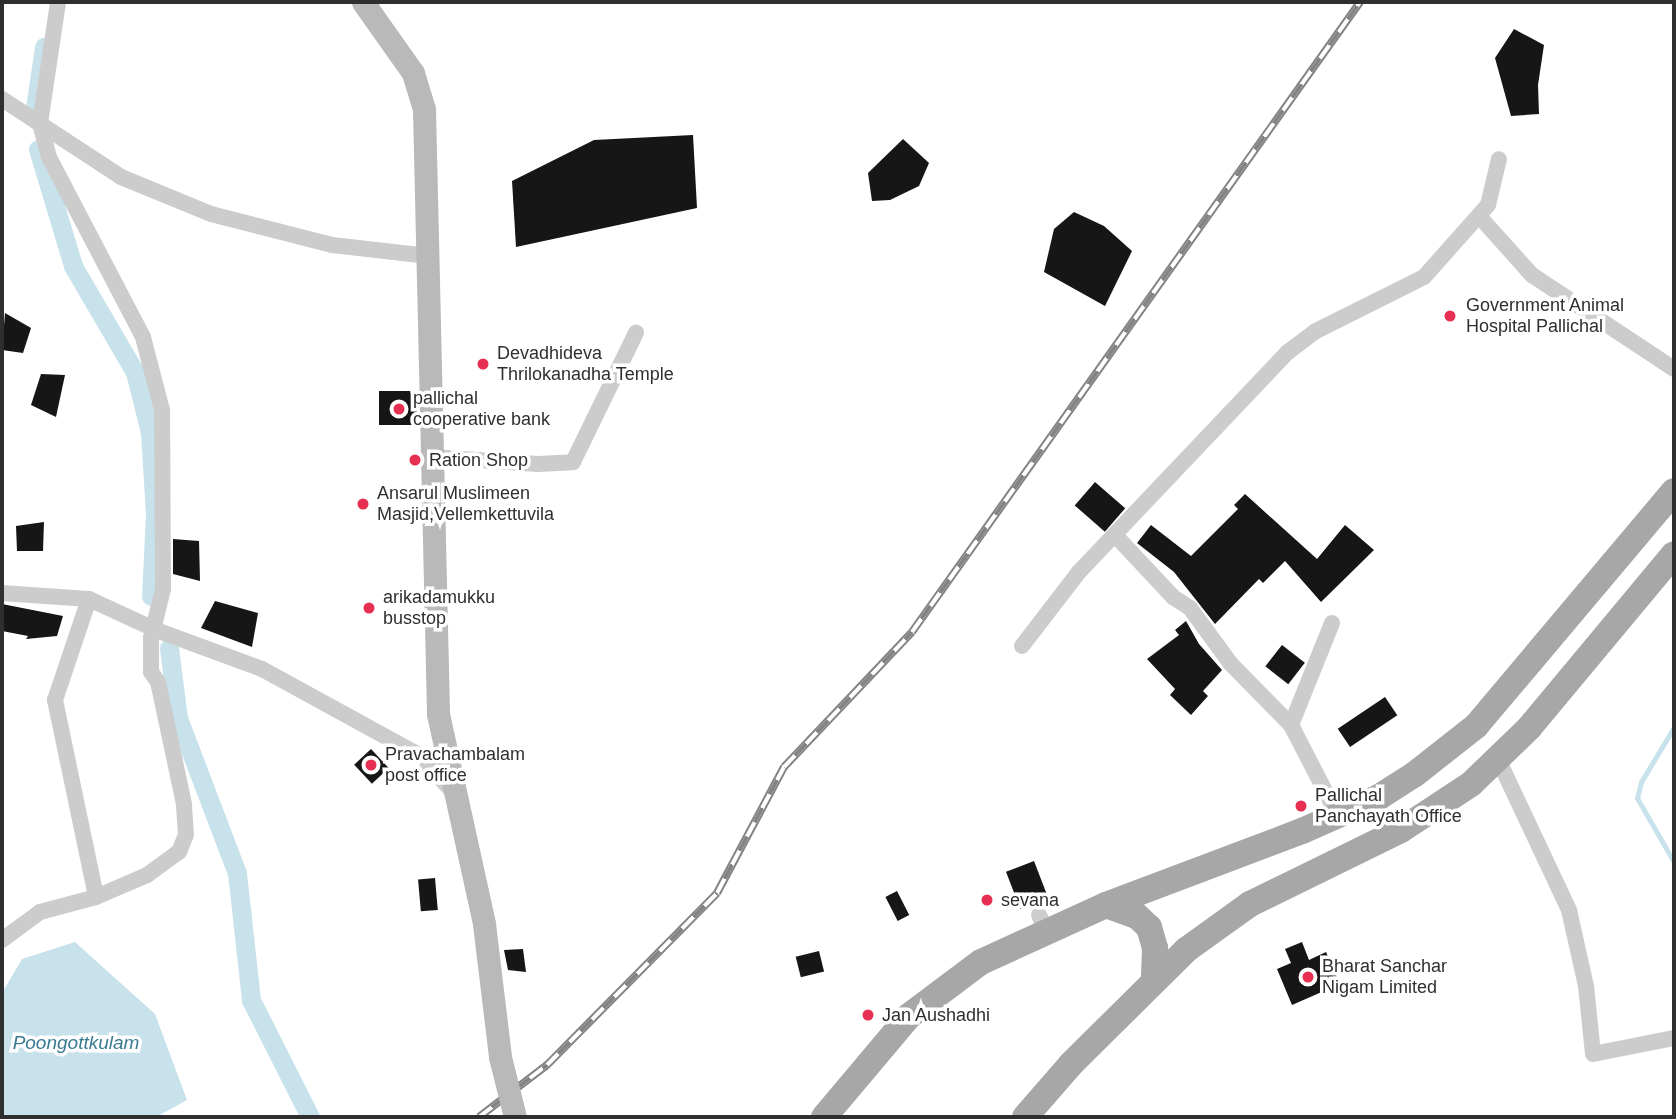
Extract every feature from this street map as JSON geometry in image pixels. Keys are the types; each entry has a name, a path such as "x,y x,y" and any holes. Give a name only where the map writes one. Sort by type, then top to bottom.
{"main road":[{"path":"824,1117 909,1016 981,962 1043,924 1106,905 1380,797 1476,726 1674,491"},
{"path":"1025,1117 1154,979 1250,904 1401,830 1471,784 1529,728 1674,554"},
{"path":"1106,905 1137,916 1149,928 1155,948 1154,979"}],"street":[{"path":"2,940 40,912 96,897 158,868 179,852 186,835 184,804 160,709 158,682 151,672 151,638 156,630 163,589 166,502 162,410 143,337 50,157 40,123 58,2"},
{"path":"363,2 413,73 424,109 438,714 484,924 500,1057 514,1117"},
{"path":"2,99 121,177 211,214 332,244 428,256"},
{"path":"1022,646 1078,573 1288,352 1315,331 1424,277 1488,205 1499,159"},
{"path":"1479,216 1532,275 1674,369"},
{"path":"431,457 538,464 573,462 636,333"},
{"path":"1115,535 1173,597 1190,608 1231,664 1291,724 1338,814"},
{"path":"2,593 89,599 156,630 262,669 349,714 419,755 455,794"},
{"path":"89,599 55,700 96,897"},
{"path":"1291,724 1332,623"},
{"path":"1498,759 1569,910 1586,986 1593,1054 1674,1038"}],"water":[{"name":"Poongottkulam","path":"75,942 155,1014 187,1100 156,1117 2,1116 2,993 22,959"}],"building":[{"path":"1514,29 1544,45 1538,85 1539,114 1511,116 1495,58"},
{"path":"693,135 697,208 516,247 512,181 594,140"},
{"path":"903,139 929,163 919,186 890,200 872,201 868,173"},
{"path":"1074,212 1104,226 1132,251 1105,306 1044,272 1054,229"},
{"path":"5,313 31,328 23,353 2,350"},
{"path":"41,374 65,375 56,417 31,405"},
{"name":"pallichal cooperative bank","path":"379,391 417,391 417,425 379,425"},
{"path":"1095,482 1125,508 1105,532 1075,505"},
{"path":"1245,494 1317,559 1345,525 1374,550 1321,602 1285,561 1263,583 1259,579 1215,624 1174,572 1137,543 1151,525 1191,556 1238,509 1234,505"},
{"path":"44,522 43,551 17,551 16,526"},
{"path":"173,539 199,541 200,581 173,574"},
{"path":"215,601 258,613 252,647 201,628"},
{"path":"2,604 63,616 57,636 26,639 28,636 2,631"},
{"path":"1186,621 1199,644 1222,670 1203,691 1208,696 1191,715 1170,695 1175,689 1147,659 1179,635 1175,630"},
{"path":"1282,645 1305,663 1288,684 1265,666"},
{"path":"1385,697 1397,715 1350,747 1338,729"},
{"name":"Pravachambalam post office","path":"371,749 389,768 372,784 354,765"},
{"path":"1034,861 1048,898 1020,909 1006,872"},
{"path":"435,878 438,910 421,911 418,879"},
{"path":"897,891 909,915 898,921 885,897"},
{"name":"Bharat Sanchar Nigam Limited","path":"1302,942 1309,960 1326,952 1340,984 1292,1005 1277,969 1291,963 1285,949"},
{"path":"523,949 526,972 508,970 504,950"},
{"path":"819,951 824,971 801,977 796,957"}],"waterway":[{"path":"34,115 44,47"},
{"path":"38,149 73,266 135,372 150,432 155,514 151,596"},
{"path":"169,648 178,718 237,873 251,1000 310,1117"},
{"path":"1674,727 1641,782 1637,798 1674,862"}],"railway":[{"path":"479,1117 547,1065 717,893 784,767 912,632 1360,2"}],"place":[{"name":"Government Animal Hospital Pallichal","path":"1450,316"},
{"name":"Devadhideva Thrilokanadha Temple","path":"483,364"},
{"name":"pallichal cooperative bank","path":"399,409"},
{"name":"Ration Shop","path":"415,460"},
{"name":"Ansarul Muslimeen Masjid,Vellemkettuvila","path":"363,504"},
{"name":"arikadamukku busstop","path":"369,608"},
{"name":"Pravachambalam post office","path":"371,765"},
{"name":"Pallichal Panchayath Office","path":"1301,806"},
{"name":"sevana","path":"987,900"},
{"name":"Bharat Sanchar Nigam Limited","path":"1308,977"},
{"name":"Jan Aushadhi","path":"868,1015"}]}
